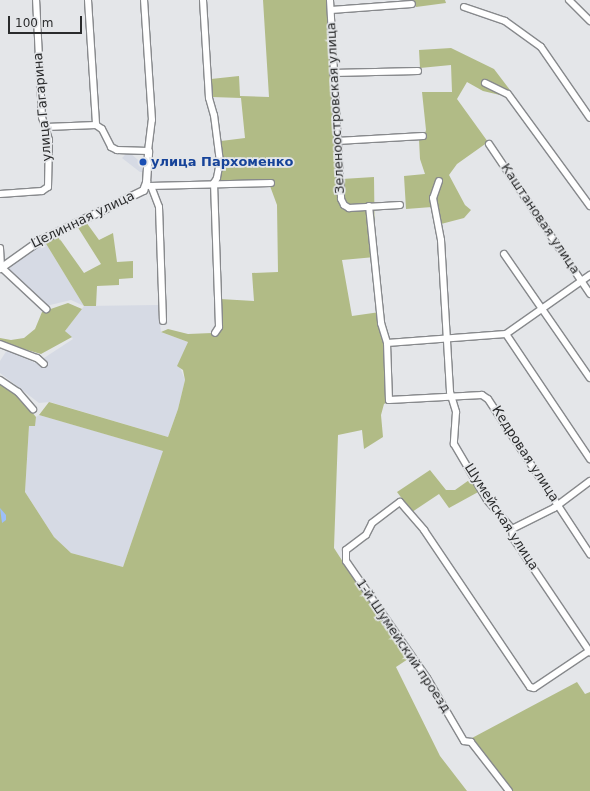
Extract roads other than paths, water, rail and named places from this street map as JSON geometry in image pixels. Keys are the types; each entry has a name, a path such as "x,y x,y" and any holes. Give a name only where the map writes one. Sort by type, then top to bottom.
{"street":[{"name":"улица Гагарина","path":"0,194 47,190 49,140 42,117 36,0"},
{"path":"88,0 96,125"},
{"path":"144,0 152,120 148,151 148,186 159,207 163,321"},
{"path":"203,0 209,98 214,115 220,162 217,178 214,183 219,327 216,333"},
{"name":"Зеленоостровская улица","path":"330,0 338,181 344,206 349,208 400,205"},
{"path":"569,0 590,21"},
{"path":"331,10 412,4"},
{"path":"464,7 506,21 541,47 590,118"},
{"path":"333,73 418,71"},
{"path":"485,83 508,94 590,206"},
{"path":"46,127 96,125 102,129 111,147 117,150 148,151"},
{"path":"337,141 423,136"},
{"name":"Каштановая улица","path":"489,144 590,294"},
{"name":"Шумейская улица","path":"400,502 424,530 530,687 534,688 590,652 513,538 512,529 487,500 456,447 456,412 451,396 442,240 433,198 439,181"},
{"path":"148,186 214,183 271,183"},
{"name":"Целинная улица","path":"1,267 30,246 135,194 148,186"},
{"path":"368,206 381,323 387,343 447,340 506,334 590,275"},
{"path":"0,248 1,267 46,309"},
{"path":"504,254 590,378"},
{"path":"506,334 590,459"},
{"name":"Кедровая улица","path":"387,343 389,400 482,395 488,399 590,554"},
{"path":"0,344 37,358 44,364"},
{"path":"0,380 18,392 33,409"},
{"path":"512,529 558,504 590,481"},
{"name":"1-й Шумейский проезд","path":"400,502 372,523 366,535 346,550 344,554 365,591 427,678 464,741 471,742 509,791"}],"water":[{"path":"0,508 6,515 6,520 2,523"}],"place":[{"name":"улица Пархоменко","path":"143,162"}]}
